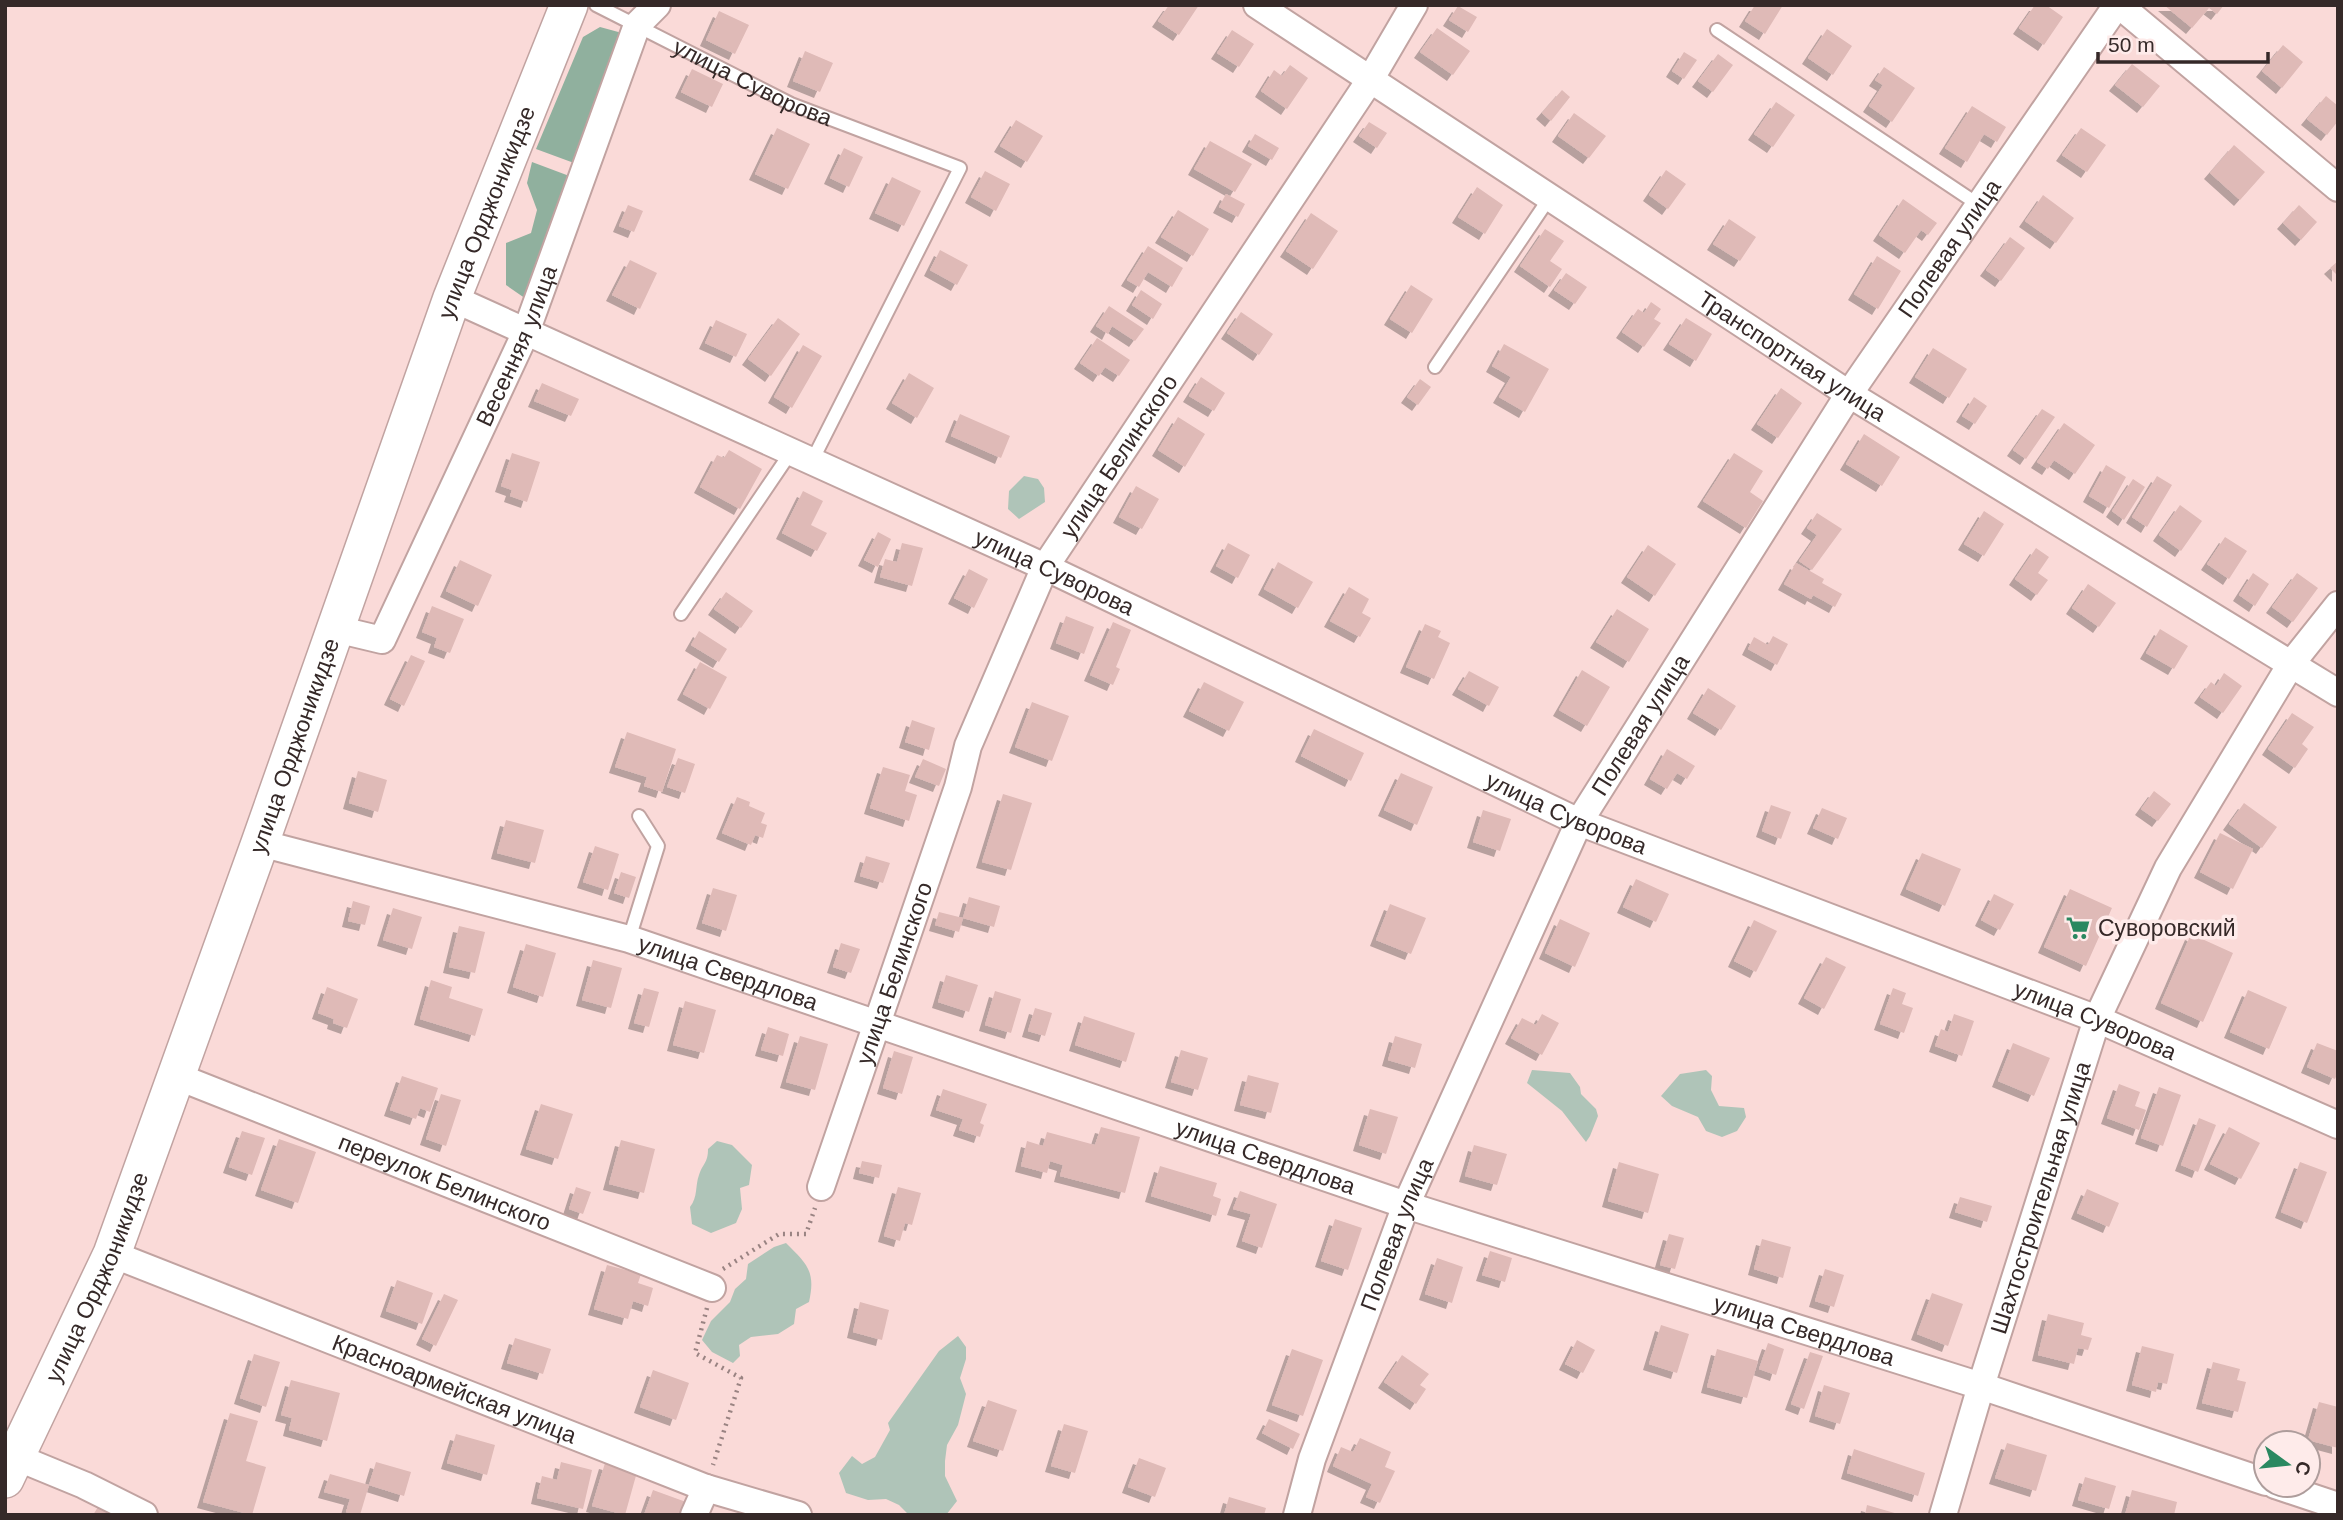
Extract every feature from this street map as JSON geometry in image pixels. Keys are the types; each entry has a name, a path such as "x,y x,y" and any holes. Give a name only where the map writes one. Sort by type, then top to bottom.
{"main road":[{"name":"улица Орджоникидзе","path":"11,1468 111,1254 260,843 452,298 569,5"}],"street":[{"name":"Весенняя улица","path":"335,629 382,640 526,332 637,26 657,5"},
{"name":"Транспортная улица","path":"1256,5 1849,394 2338,693"},
{"name":"улица Белинского","path":"821,1187 958,787 968,746 1045,567 1370,80 1414,5"},
{"path":"2118,5 2338,188"},
{"name":"Полевая улица","path":"1297,1515 1312,1459 1406,1205 1579,822 1849,394 2118,5"},
{"name":"улица Суворова","path":"452,298 1045,567 1579,822 2097,1019 2338,1125"},
{"name":"Шахтостроительная улица","path":"1943,1515 1981,1385 2097,1019 2168,868 2291,664 2338,605"},
{"name":"улица Свердлова","path":"260,843 629,939 1406,1205 1981,1385 2252,1477"},
{"name":"переулок Белинского","path":"176,1076 712,1288"},
{"name":"Красноармейская улица","path":"111,1254 706,1489 798,1515"},
{"path":"11,1468 84,1485 144,1515"},
{"path":"694,1515 706,1489"},
{"path":"2317,1499 2338,1506"}],"lane":[{"name":"улица Суворова","path":"596,5 791,104 960,168 802,457"},
{"path":"1717,30 1979,205"},
{"path":"1435,367 1550,197"},
{"path":"681,614 802,457"},
{"path":"629,939 658,846 639,816"}],"path":[{"path":"706,1489 741,1378 695,1353 716,1274 779,1234 806,1234 821,1187"}],"green space":[{"path":"600,27 622,33 574,163 536,149 583,37"},
{"path":"532,162 572,177 529,301 506,285 506,243 531,233 537,210 527,183"},
{"path":"1024,476 1038,479 1044,488 1045,502 1019,519 1008,509 1009,491"},
{"path":"1532,1070 1570,1073 1580,1087 1581,1094 1596,1109 1598,1116 1586,1142 1562,1111 1527,1083"},
{"path":"1706,1070 1712,1076 1711,1090 1719,1106 1744,1108 1746,1117 1737,1131 1722,1137 1706,1131 1698,1117 1672,1106 1661,1096 1680,1074"},
{"path":"717,1141 732,1145 752,1165 749,1185 740,1188 742,1209 736,1223 711,1233 692,1224 690,1207 708,1149"},
{"path":"786,1243 808,1269 811,1283 809,1302 796,1309 794,1324 778,1334 751,1337 739,1345 740,1356 733,1363 712,1352 702,1340 711,1321 730,1302 735,1289 746,1279 748,1264 774,1247"},
{"path":"958,1336 966,1347 966,1359 960,1378 966,1394 958,1425 947,1445 945,1461 945,1476 957,1501 946,1515 909,1515 899,1505 886,1499 868,1500 846,1493 839,1473 852,1456 862,1464 875,1457 890,1430 888,1423 939,1351"}],"building":[{"path":"1169,5 1199,5 1179,35 1158,21"},
{"path":"1755,5 1783,5 1765,34 1745,21"},
{"path":"2035,5 2046,5 2063,17 2044,45 2019,28"},
{"path":"2164,5 2224,5 2217,14 2209,8 2192,28"},
{"path":"1458,6 1477,17 1468,32 1449,20"},
{"path":"719,11 749,25 735,54 706,40"},
{"path":"1437,28 1470,51 1453,75 1420,52"},
{"path":"1827,29 1852,46 1833,75 1808,58"},
{"path":"1232,30 1254,44 1239,67 1217,53"},
{"path":"2283,45 2303,62 2282,88 2262,71"},
{"path":"805,51 833,63 820,92 793,81"},
{"path":"1684,52 1697,60 1684,79 1672,71"},
{"path":"1718,54 1733,65 1713,92 1698,81"},
{"path":"2132,64 2160,86 2143,107 2115,85"},
{"path":"1290,65 1308,78 1287,109 1261,91 1274,70 1282,76"},
{"path":"1884,67 1915,88 1892,122 1869,106 1883,85 1875,80"},
{"path":"692,69 723,84 712,107 681,92"},
{"path":"1562,90 1570,97 1551,121 1542,113"},
{"path":"2326,96 2338,106 2338,121 2327,135 2307,119"},
{"path":"1776,102 1795,115 1773,147 1754,134"},
{"path":"1972,106 2006,127 1997,142 1984,134 1967,162 1945,148"},
{"path":"1574,113 1606,136 1589,158 1558,136"},
{"path":"1016,120 1043,136 1027,162 1000,146"},
{"path":"1369,122 1387,133 1377,148 1359,136"},
{"path":"777,128 810,144 788,189 755,174"},
{"path":"2081,128 2106,145 2087,172 2062,155"},
{"path":"1255,134 1279,148 1272,160 1248,146"},
{"path":"1210,141 1252,164 1235,192 1194,169"},
{"path":"2234,145 2265,172 2240,200 2210,173"},
{"path":"844,148 863,157 849,187 830,178"},
{"path":"1666,170 1686,184 1668,209 1649,195"},
{"path":"985,171 1010,184 996,211 971,197"},
{"path":"892,177 921,191 904,226 875,213"},
{"path":"1477,187 1503,205 1485,234 1458,217"},
{"path":"1226,194 1245,204 1238,217 1219,207"},
{"path":"2043,195 2074,218 2056,243 2025,221"},
{"path":"1903,199 1937,223 1928,235 1921,230 1905,253 1879,235"},
{"path":"628,205 643,211 634,232 619,226"},
{"path":"2299,205 2317,222 2301,240 2283,223"},
{"path":"1178,210 1209,229 1193,256 1161,237"},
{"path":"1311,213 1338,231 1313,269 1286,251"},
{"path":"1729,219 1756,237 1740,261 1713,244"},
{"path":"1545,229 1564,241 1550,261 1562,269 1550,287 1520,266"},
{"path":"2010,237 2025,248 2001,281 1986,270"},
{"path":"1148,246 1183,268 1172,287 1148,272 1139,287 1127,280"},
{"path":"940,250 968,265 957,285 930,270"},
{"path":"1877,256 1901,271 1878,309 1854,294"},
{"path":"630,260 657,273 640,309 612,295"},
{"path":"2338,261 2338,276 2330,268"},
{"path":"1566,273 1587,287 1575,304 1554,290"},
{"path":"1411,285 1433,299 1412,333 1390,319"},
{"path":"1141,290 1162,304 1153,319 1132,305"},
{"path":"1651,302 1661,309 1654,319 1661,323 1644,347 1622,332 1638,309 1644,313"},
{"path":"1109,306 1144,329 1135,341 1112,326 1108,334 1096,326"},
{"path":"1241,312 1273,334 1259,355 1227,333"},
{"path":"778,318 800,334 771,376 748,359"},
{"path":"1686,318 1712,334 1696,361 1669,344"},
{"path":"716,320 747,334 736,357 705,343"},
{"path":"1097,338 1130,360 1119,376 1105,367 1099,376 1080,363"},
{"path":"1504,344 1549,369 1525,412 1499,397 1511,377 1492,366"},
{"path":"803,345 822,356 792,408 774,397"},
{"path":"1933,348 1967,369 1949,398 1915,377"},
{"path":"909,373 934,388 917,418 892,403"},
{"path":"1201,377 1225,393 1214,411 1189,396"},
{"path":"1420,379 1431,387 1418,405 1407,397"},
{"path":"542,383 579,399 571,416 534,401"},
{"path":"1781,388 1802,403 1778,438 1757,424"},
{"path":"1974,397 1987,406 1975,424 1962,416"},
{"path":"2042,409 2055,417 2026,459 2013,450"},
{"path":"960,414 1010,436 1001,458 951,436"},
{"path":"1178,417 1205,434 1185,467 1158,450"},
{"path":"2064,423 2095,445 2075,474 2054,460 2048,469 2037,462"},
{"path":"1864,434 1900,457 1882,486 1846,464"},
{"path":"729,450 762,469 740,509 700,487 717,455 724,458"},
{"path":"512,453 540,462 527,502 510,496 512,490 501,486"},
{"path":"1734,453 1763,471 1750,492 1763,501 1746,528 1703,501"},
{"path":"2106,465 2126,477 2109,508 2089,496"},
{"path":"2157,476 2172,485 2147,527 2132,517"},
{"path":"2133,479 2145,487 2124,520 2112,511"},
{"path":"1136,486 1159,499 1142,529 1119,517"},
{"path":"803,491 823,501 811,525 827,533 817,551 782,533"},
{"path":"2180,505 2202,521 2181,551 2159,535"},
{"path":"1984,511 2004,524 1984,556 1964,544"},
{"path":"1817,513 1842,529 1812,570 1799,561 1817,535 1807,528"},
{"path":"878,532 891,539 878,567 864,560"},
{"path":"2225,537 2247,551 2229,579 2207,564"},
{"path":"902,543 923,548 912,586 880,577 885,559 897,562"},
{"path":"1228,543 1250,555 1238,578 1216,566"},
{"path":"1648,545 1676,564 1655,596 1627,577"},
{"path":"2036,548 2049,557 2038,573 2048,580 2037,595 2015,579"},
{"path":"460,560 492,575 478,606 446,591"},
{"path":"1278,562 1313,582 1298,608 1264,589"},
{"path":"1796,563 1824,579 1822,583 1842,594 1835,607 1813,595 1811,599 1784,584"},
{"path":"969,569 988,579 974,608 954,598"},
{"path":"2253,573 2269,584 2255,606 2239,595"},
{"path":"2297,573 2318,588 2293,622 2272,607"},
{"path":"2088,584 2116,603 2099,627 2072,608"},
{"path":"1349,587 1369,599 1362,613 1371,618 1360,637 1330,621"},
{"path":"726,592 753,611 741,628 714,609"},
{"path":"432,606 464,619 450,653 434,647 437,638 422,632"},
{"path":"1617,609 1649,629 1629,662 1596,642"},
{"path":"1066,616 1094,627 1084,654 1056,643"},
{"path":"1113,622 1131,630 1116,667 1120,669 1113,685 1090,675"},
{"path":"1425,624 1441,631 1438,637 1450,643 1434,679 1406,667"},
{"path":"2160,629 2188,646 2174,669 2146,653"},
{"path":"699,631 727,649 719,662 691,645"},
{"path":"1773,636 1788,644 1777,665 1748,649 1754,637 1768,645"},
{"path":"411,655 425,661 404,706 390,699"},
{"path":"700,662 727,677 710,709 683,694"},
{"path":"1582,670 1610,687 1587,726 1559,710"},
{"path":"1469,671 1499,687 1489,706 1458,689"},
{"path":"2224,673 2242,686 2223,713 2200,697 2211,682 2216,686"},
{"path":"1204,682 1244,702 1229,731 1189,711"},
{"path":"1708,688 1736,706 1721,730 1693,713"},
{"path":"1032,702 1069,716 1052,761 1015,747"},
{"path":"2292,713 2314,727 2302,744 2308,749 2295,768 2268,749"},
{"path":"912,720 935,728 929,750 905,742"},
{"path":"1314,729 1364,753 1351,781 1301,756"},
{"path":"627,732 676,749 662,792 644,786 647,777 615,767"},
{"path":"1667,749 1695,766 1687,779 1677,773 1667,789 1650,779"},
{"path":"678,758 695,764 685,793 667,787"},
{"path":"923,759 946,769 939,786 915,777"},
{"path":"883,767 910,775 905,791 917,795 909,821 870,808"},
{"path":"358,771 387,780 378,812 349,803"},
{"path":"1401,773 1433,787 1417,825 1384,810"},
{"path":"2154,791 2171,804 2158,821 2141,809"},
{"path":"1003,794 1032,803 1011,870 982,862"},
{"path":"737,797 750,802 749,806 765,813 761,823 767,825 763,838 755,835 751,845 722,833"},
{"path":"2244,803 2277,827 2262,848 2229,824"},
{"path":"1771,805 1791,812 1781,839 1762,831"},
{"path":"1822,808 1847,818 1838,839 1813,828"},
{"path":"1483,810 1511,819 1500,851 1473,842"},
{"path":"506,820 544,830 535,863 497,853"},
{"path":"2220,833 2253,849 2233,889 2200,872"},
{"path":"595,846 619,854 608,890 583,882"},
{"path":"1922,853 1961,869 1945,906 1906,889"},
{"path":"866,856 890,863 883,883 860,876"},
{"path":"621,872 636,877 629,898 614,893"},
{"path":"1636,879 1669,894 1656,922 1623,907"},
{"path":"713,888 737,895 726,931 702,923"},
{"name":"Суворовский","path":"2070,889 2112,908 2086,966 2044,947"},
{"path":"1994,894 2014,904 2000,930 1981,920"},
{"path":"969,897 1000,906 994,927 963,918"},
{"path":"353,901 370,906 365,925 348,921"},
{"path":"1390,904 1426,918 1411,954 1376,940"},
{"path":"393,908 422,917 412,949 383,940"},
{"path":"939,912 963,918 959,932 935,925"},
{"path":"1560,919 1590,933 1575,967 1545,953"},
{"path":"1754,920 1777,931 1756,972 1734,961"},
{"path":"459,926 485,932 475,973 449,967"},
{"path":"2191,934 2233,953 2203,1022 2161,1003"},
{"path":"841,943 860,949 851,973 833,967"},
{"path":"526,944 556,953 543,997 513,987"},
{"path":"1826,957 1846,967 1824,1009 1804,998"},
{"path":"593,960 622,968 611,1008 582,1000"},
{"path":"946,975 978,985 969,1012 938,1002"},
{"path":"431,980 452,987 449,998 483,1009 475,1036 420,1019"},
{"path":"327,987 358,999 347,1028 318,1013"},
{"path":"644,988 659,992 649,1027 634,1023"},
{"path":"1893,988 1906,993 1902,1004 1913,1008 1904,1033 1880,1024"},
{"path":"2248,990 2287,1007 2269,1049 2230,1032"},
{"path":"995,991 1021,999 1011,1033 985,1025"},
{"path":"685,1001 716,1010 704,1053 673,1045"},
{"path":"1035,1008 1052,1013 1045,1036 1028,1031"},
{"path":"1542,1014 1559,1023 1542,1055 1511,1038 1522,1018 1536,1025"},
{"path":"1954,1014 1974,1021 1962,1056 1935,1046 1941,1029 1948,1032"},
{"path":"1084,1016 1135,1033 1126,1062 1075,1045"},
{"path":"768,1027 789,1034 783,1056 761,1050"},
{"path":"800,1036 828,1044 815,1090 786,1082"},
{"path":"1395,1036 1422,1044 1415,1068 1388,1060"},
{"path":"2013,1043 2050,1058 2034,1096 1998,1081"},
{"path":"2317,1043 2338,1051 2338,1072 2335,1079 2307,1067"},
{"path":"1181,1050 1208,1058 1198,1090 1171,1082"},
{"path":"894,1051 913,1057 902,1094 883,1088"},
{"path":"1248,1075 1279,1083 1271,1113 1240,1105"},
{"path":"402,1076 438,1088 430,1112 420,1108 416,1119 390,1110"},
{"path":"2119,1084 2140,1092 2135,1106 2146,1110 2139,1130 2107,1118"},
{"path":"2159,1087 2181,1095 2163,1146 2141,1138"},
{"path":"943,1089 987,1104 980,1123 984,1125 980,1137 959,1130 963,1119 936,1110"},
{"path":"441,1094 461,1100 446,1146 426,1139"},
{"path":"541,1104 573,1114 558,1159 526,1149"},
{"path":"1370,1109 1398,1117 1386,1154 1359,1145"},
{"path":"2199,1118 2216,1125 2198,1172 2181,1165"},
{"path":"1101,1127 1140,1137 1125,1193 1060,1176 1063,1165 1050,1161 1047,1173 1021,1166 1027,1141 1043,1146 1047,1132 1095,1145"},
{"path":"2229,1127 2260,1143 2241,1179 2210,1164"},
{"path":"242,1131 265,1138 252,1175 229,1167"},
{"path":"279,1139 316,1152 298,1203 261,1190"},
{"path":"621,1140 655,1149 644,1193 609,1184"},
{"path":"1474,1145 1507,1154 1497,1185 1465,1176"},
{"path":"862,1161 882,1165 879,1178 859,1173"},
{"path":"1619,1162 1659,1174 1648,1213 1608,1201"},
{"path":"2300,1162 2327,1172 2307,1223 2281,1212"},
{"path":"1160,1166 1217,1183 1213,1196 1221,1199 1216,1216 1151,1196"},
{"path":"576,1187 591,1192 583,1214 569,1209"},
{"path":"898,1187 921,1193 912,1225 905,1223 900,1241 884,1236"},
{"path":"2087,1189 2119,1203 2109,1227 2077,1213"},
{"path":"1240,1191 1277,1204 1262,1248 1242,1241 1251,1214 1233,1209"},
{"path":"1960,1197 1992,1206 1987,1222 1955,1212"},
{"path":"1335,1219 1362,1228 1348,1270 1321,1261"},
{"path":"1669,1234 1684,1238 1675,1269 1660,1265"},
{"path":"1762,1239 1791,1247 1783,1278 1754,1269"},
{"path":"1490,1251 1512,1258 1505,1282 1482,1275"},
{"path":"1437,1258 1463,1267 1452,1303 1425,1294"},
{"path":"607,1265 641,1274 638,1283 653,1288 648,1306 633,1301 628,1319 594,1309"},
{"path":"1825,1269 1844,1275 1834,1307 1815,1301"},
{"path":"397,1280 433,1293 422,1324 386,1311"},
{"path":"1932,1293 1963,1304 1948,1346 1917,1334"},
{"path":"444,1294 458,1300 436,1346 422,1339"},
{"path":"860,1302 889,1310 882,1340 853,1332"},
{"path":"2048,1314 2084,1323 2081,1335 2092,1338 2088,1350 2078,1348 2074,1364 2038,1355"},
{"path":"1661,1325 1689,1334 1677,1373 1649,1364"},
{"path":"515,1338 551,1349 543,1374 507,1363"},
{"path":"1577,1340 1595,1350 1583,1373 1565,1364"},
{"path":"1768,1343 1784,1349 1776,1375 1759,1369"},
{"path":"2142,1346 2174,1354 2167,1384 2158,1382 2156,1392 2132,1385"},
{"path":"1292,1349 1323,1360 1303,1416 1272,1405"},
{"path":"1717,1349 1758,1361 1747,1398 1707,1387"},
{"path":"1810,1352 1823,1356 1804,1409 1791,1404"},
{"path":"254,1354 280,1362 266,1407 240,1398"},
{"path":"1402,1355 1429,1374 1420,1385 1426,1389 1416,1404 1384,1382"},
{"path":"2213,1362 2240,1369 2237,1380 2246,1382 2238,1412 2202,1403"},
{"path":"653,1370 689,1383 676,1420 640,1407"},
{"path":"291,1380 340,1393 327,1441 289,1430 292,1418 281,1415"},
{"path":"1824,1385 1850,1393 1840,1424 1815,1416"},
{"path":"988,1400 1017,1410 1003,1451 973,1441"},
{"path":"2319,1402 2338,1407 2338,1448 2322,1444 2322,1429 2311,1429"},
{"path":"230,1413 258,1421 246,1461 266,1467 252,1515 203,1502"},
{"path":"1269,1419 1300,1434 1293,1449 1262,1433"},
{"path":"1064,1424 1088,1431 1075,1473 1051,1466"},
{"path":"456,1434 495,1445 487,1475 447,1463"},
{"path":"1360,1438 1391,1452 1385,1467 1395,1471 1380,1503 1366,1497 1372,1484 1333,1466 1341,1447 1353,1452"},
{"path":"2007,1443 2047,1455 2036,1491 1995,1478"},
{"path":"1854,1449 1925,1473 1918,1496 1847,1473"},
{"path":"1139,1458 1166,1468 1155,1497 1128,1487"},
{"path":"376,1462 411,1472 404,1496 369,1485"},
{"path":"561,1462 592,1470 583,1509 537,1498 542,1476 557,1480"},
{"path":"605,1463 637,1472 625,1515 592,1506"},
{"path":"330,1474 369,1485 360,1515 346,1512 350,1499 324,1492"},
{"path":"2085,1477 2116,1486 2109,1509 2078,1500"},
{"path":"653,1490 686,1502 682,1515 644,1515"},
{"path":"2132,1490 2177,1502 2174,1515 2125,1515"},
{"path":"1229,1497 1266,1508 1264,1515 1224,1515"},
{"path":"1867,1505 1898,1514 1898,1515 1865,1515"},
{"path":"98,1507 111,1515 93,1515"}],"place":[{"name":"Суворовский","path":"2078,928"}]}
